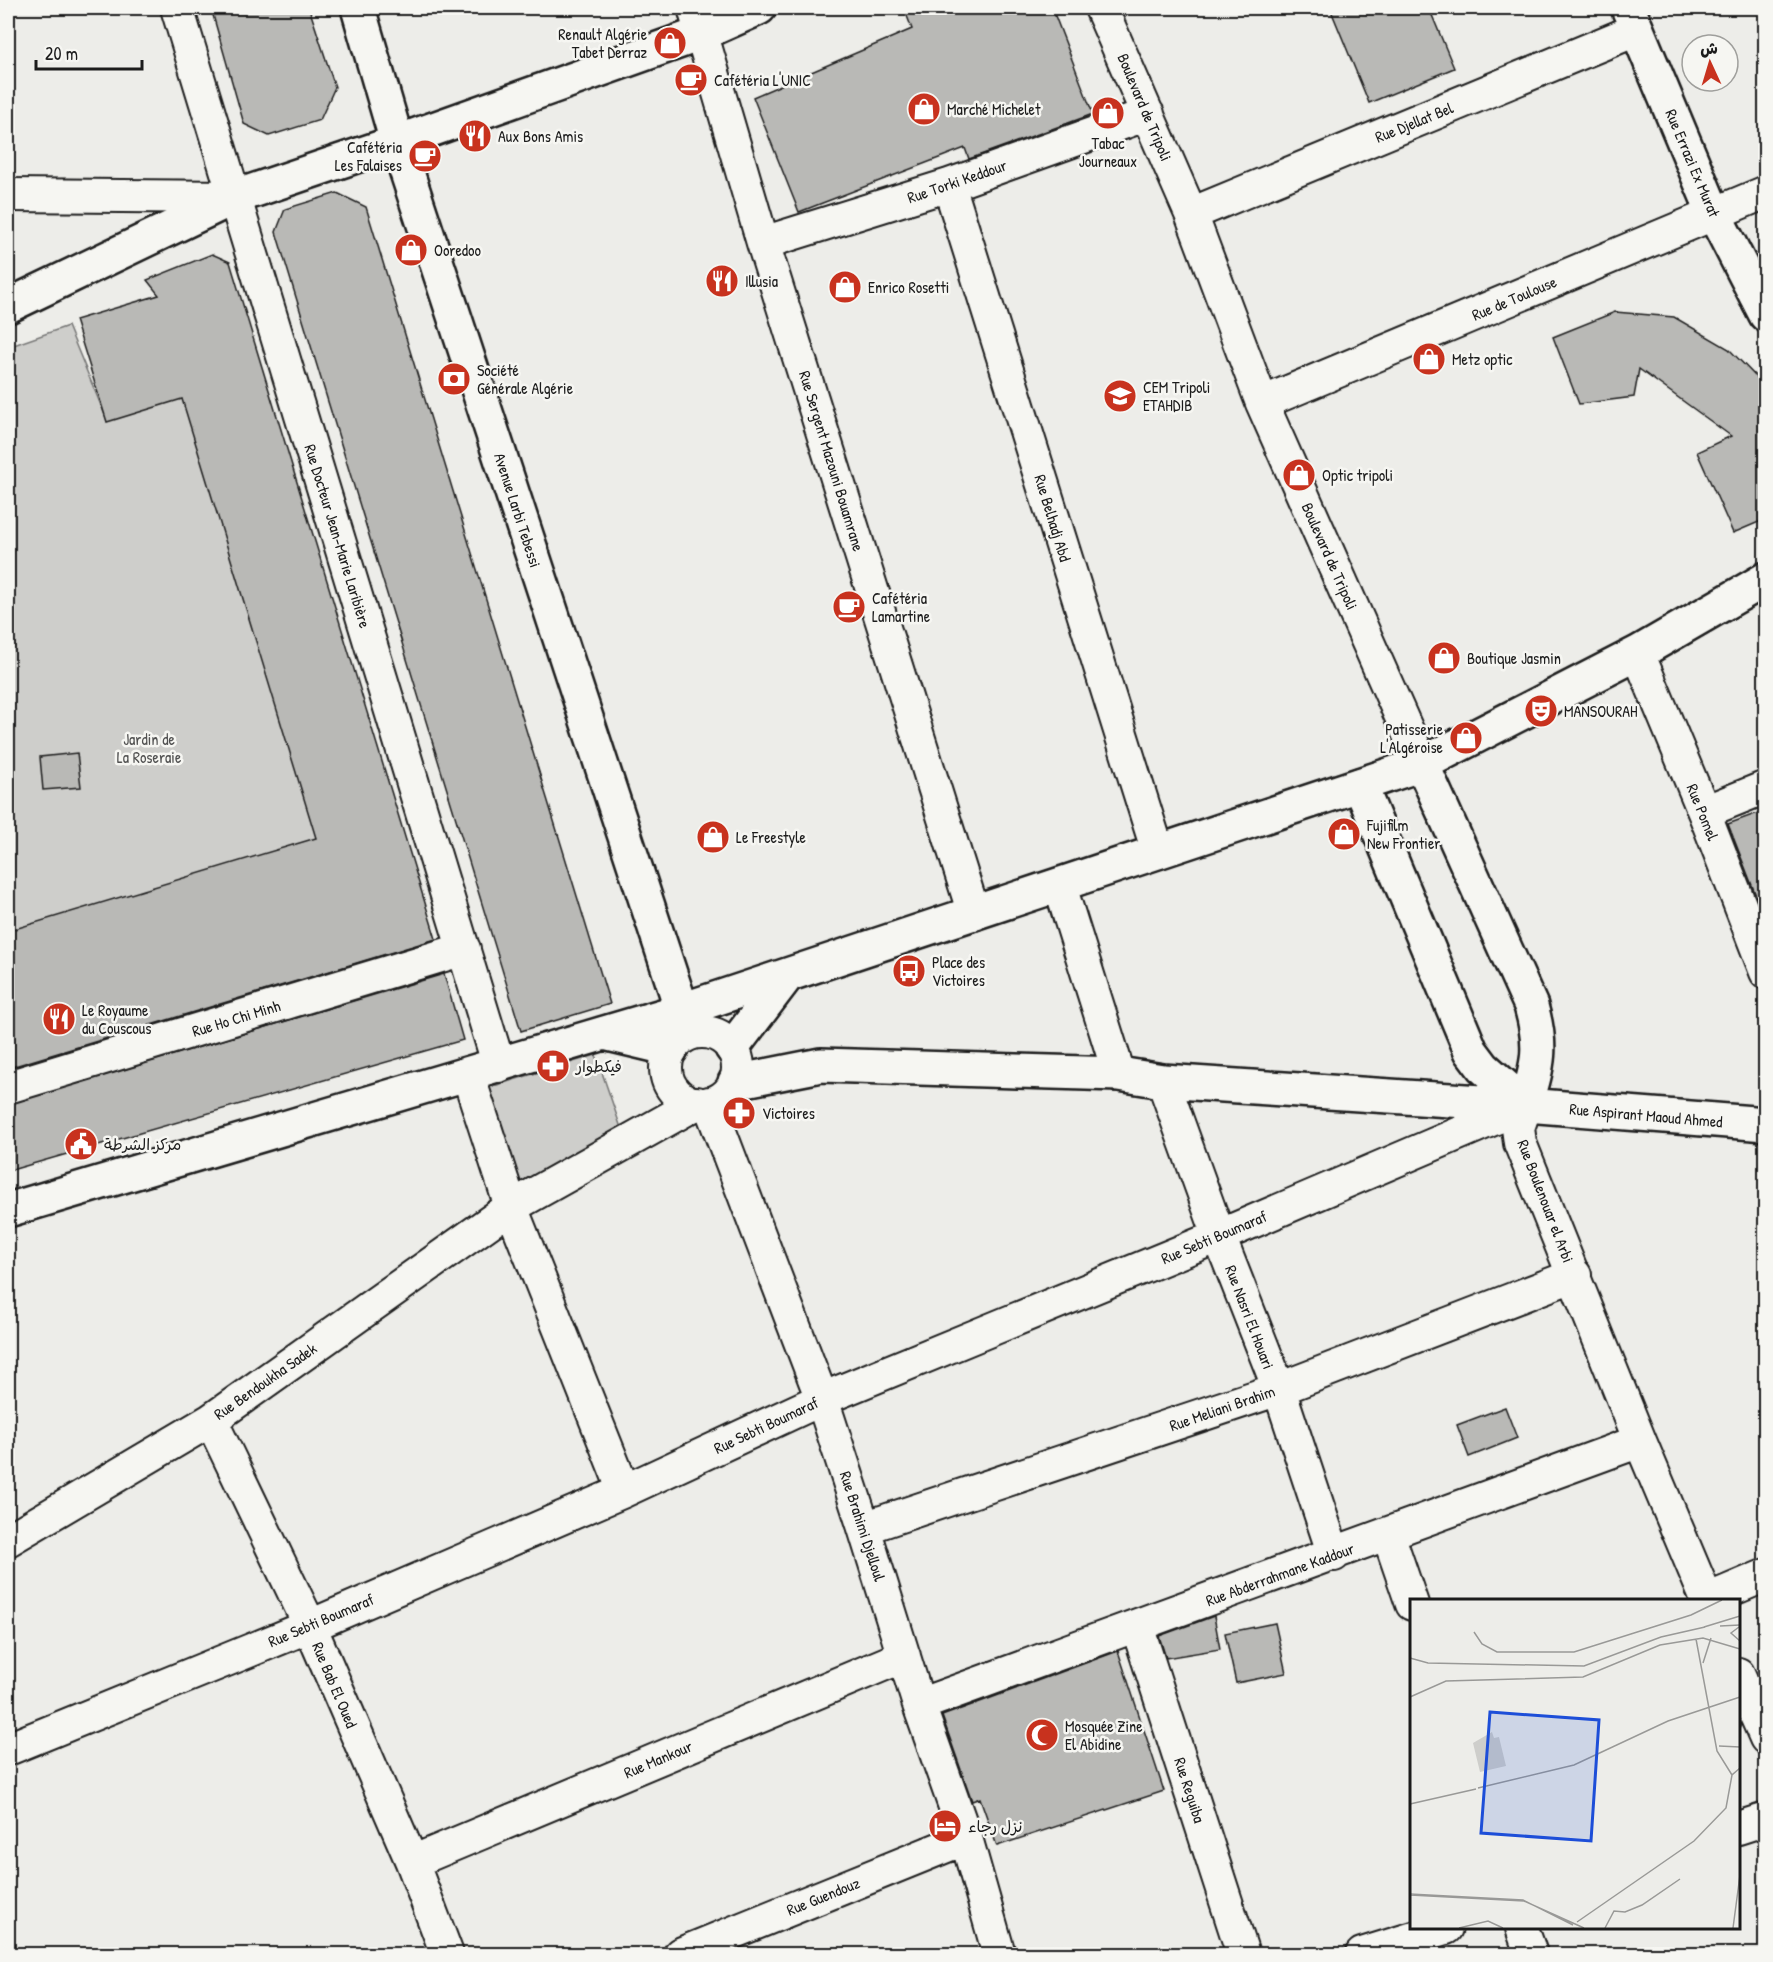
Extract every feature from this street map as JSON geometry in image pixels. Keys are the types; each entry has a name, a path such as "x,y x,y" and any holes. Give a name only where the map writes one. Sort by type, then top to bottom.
{"street":[{"name":"Rue Docteur Jean-Marie Laribière","path":"177,8 499,1066"},
{"name":"Avenue Larbi Tebessi","path":"358,8 397,142 682,1010"},
{"path":"8,306 235,197 397,142 698,20 759,8"},
{"name":"Boulevard de Tripoli","path":"1101,8 1191,214 1262,403 1531,1006 1537,1026 1538,1065 1526,1105"},
{"name":"Rue Djellat Bel","path":"1191,214 1632,19"},
{"name":"Rue Errazi Ex Murat","path":"1632,19 1714,214 1766,315"},
{"name":"Rue Sergent Mazouni Bouamrane","path":"698,20 764,243 974,914"},
{"name":"Rue Torki Keddour","path":"764,243 949,185 1148,114"},
{"name":"Rue Belhadj Abd","path":"949,185 1158,852"},
{"name":"Rue de Toulouse","path":"1262,403 1766,192"},
{"path":"8,195 235,197"},
{"path":"8,1210 607,1034 786,977 1422,764 1638,652 1766,579"},
{"name":"Rue Pomel","path":"1638,652 1704,812 1766,972"},
{"path":"1360,785 1471,1051 1483,1067 1526,1105"},
{"path":"1704,812 1766,787"},
{"path":"1060,886 1119,1074"},
{"name":"Rue Ho Chi Minh","path":"8,1087 464,949"},
{"path":"732,1048 786,977"},
{"path":"701,1031 724,1039 732,1048 737,1058 738,1070 729,1092 720,1099 703,1103 686,1100 676,1093 669,1083 666,1072 667,1060 671,1049 679,1039 701,1031"},
{"path":"607,1034 671,1049"},
{"name":"Rue Aspirant Maoud Ahmed","path":"735,1082 821,1065 1119,1074 1163,1081 1526,1105 1766,1124"},
{"path":"468,1075 511,1207 624,1491"},
{"name":"Rue Nasri El Houari","path":"1163,1081 1219,1236 1279,1389 1334,1555"},
{"name":"Rue Bendoukha Sadek","path":"8,1540 211,1420 511,1207 703,1103"},
{"name":"Rue Brahimi Djelloul","path":"703,1103 822,1399 919,1705 966,1838 999,1954"},
{"name":"Rue Sebti Boumaraf","path":"8,1749 309,1626 624,1491 822,1399 1219,1236 1526,1105"},
{"name":"Rue Boulenouar el Arbi","path":"1526,1105 1518,1128 1520,1143 1707,1599"},
{"name":"Rue Meliani Brahim","path":"864,1528 1279,1389 1575,1275"},
{"name":"Rue Bab El Oued","path":"211,1420 309,1626 412,1862 447,1954"},
{"name":"Rue Abderrahmane Kaddour","path":"919,1705 1334,1555 1640,1441"},
{"path":"1388,1534 1410,1599"},
{"path":"1709,1599 1766,1575"},
{"name":"Rue Reguiba","path":"1137,1626 1243,1954"},
{"name":"Rue Mankour","path":"412,1862 904,1656"},
{"path":"1740,1679 1766,1738"},
{"path":"1740,1827 1766,1819"},
{"name":"Rue Guendouz","path":"680,1954 966,1838"},
{"path":"1362,1954 1443,1929"},
{"path":"1522,1929 1531,1954"}],"green space":[{"name":"Jardin de La Roseraie","path":"68,326 107,420 187,389 326,844 8,939 8,347"},
{"path":"596,1055 622,1131 520,1184 484,1089"}],"building":[{"path":"211,8 309,8 335,87 320,120 269,136 244,124"},
{"name":"Marché Michelet","path":"904,8 1052,8 1093,114 969,159 965,148 799,212 753,97 912,29"},
{"path":"1330,8 1429,8 1454,68 1369,103"},
{"path":"337,193 366,207 610,1004 521,1031 276,232 285,209"},
{"path":"212,254 230,262 436,939 8,1068 8,931 316,838 182,399 107,422 75,320 159,295 147,280"},
{"path":"1615,312 1674,317 1729,349 1757,378 1766,396 1766,519 1733,533 1697,452 1731,436 1639,369 1634,397 1579,404 1553,337"},
{"path":"77,753 81,787 43,790 40,757"},
{"path":"1766,810 1766,921 1728,824"},
{"path":"444,974 463,1040 8,1171 8,1104"},
{"path":"1505,1407 1517,1438 1469,1457 1457,1425"},
{"path":"1214,1616 1220,1649 1166,1658 1159,1636"},
{"path":"1275,1623 1286,1673 1236,1683 1225,1633"},
{"name":"Mosquée Zine El Abidine","path":"1118,1651 1164,1791 997,1846 980,1798 972,1801 942,1716"}],"place":[{"name":"Renault Algérie Tabet Derraz","path":"670,43"},
{"name":"Cafétéria L'UNIC","path":"691,80"},
{"name":"Marché Michelet","path":"924,109"},
{"name":"Tabac Journeaux","path":"1108,113"},
{"name":"Aux Bons Amis","path":"475,136"},
{"name":"Cafétéria Les Falaises","path":"425,156"},
{"name":"Ooredoo","path":"411,250"},
{"name":"Illusia","path":"722,281"},
{"name":"Enrico Rosetti","path":"845,287"},
{"name":"Metz optic","path":"1429,359"},
{"name":"Société Générale Algérie","path":"454,379"},
{"name":"CEM Tripoli ETAHDIB","path":"1120,396"},
{"name":"Optic tripoli","path":"1299,475"},
{"name":"Cafétéria Lamartine","path":"849,607"},
{"name":"Boutique Jasmin","path":"1444,658"},
{"name":"MANSOURAH","path":"1541,711"},
{"name":"Patisserie L'Algéroise","path":"1466,738"},
{"name":"Fujifilm New Frontier","path":"1344,834"},
{"name":"Le Freestyle","path":"713,837"},
{"name":"Place des Victoires","path":"909,971"},
{"name":"Le Royaume du Couscous","path":"59,1019"},
{"name":"فيكطوار","path":"553,1066"},
{"name":"Victoires","path":"739,1113"},
{"name":"مركز الشرطة","path":"81,1144"},
{"name":"Mosquée Zine El Abidine","path":"1042,1735"},
{"name":"نزل رجاء","path":"945,1826"}]}
